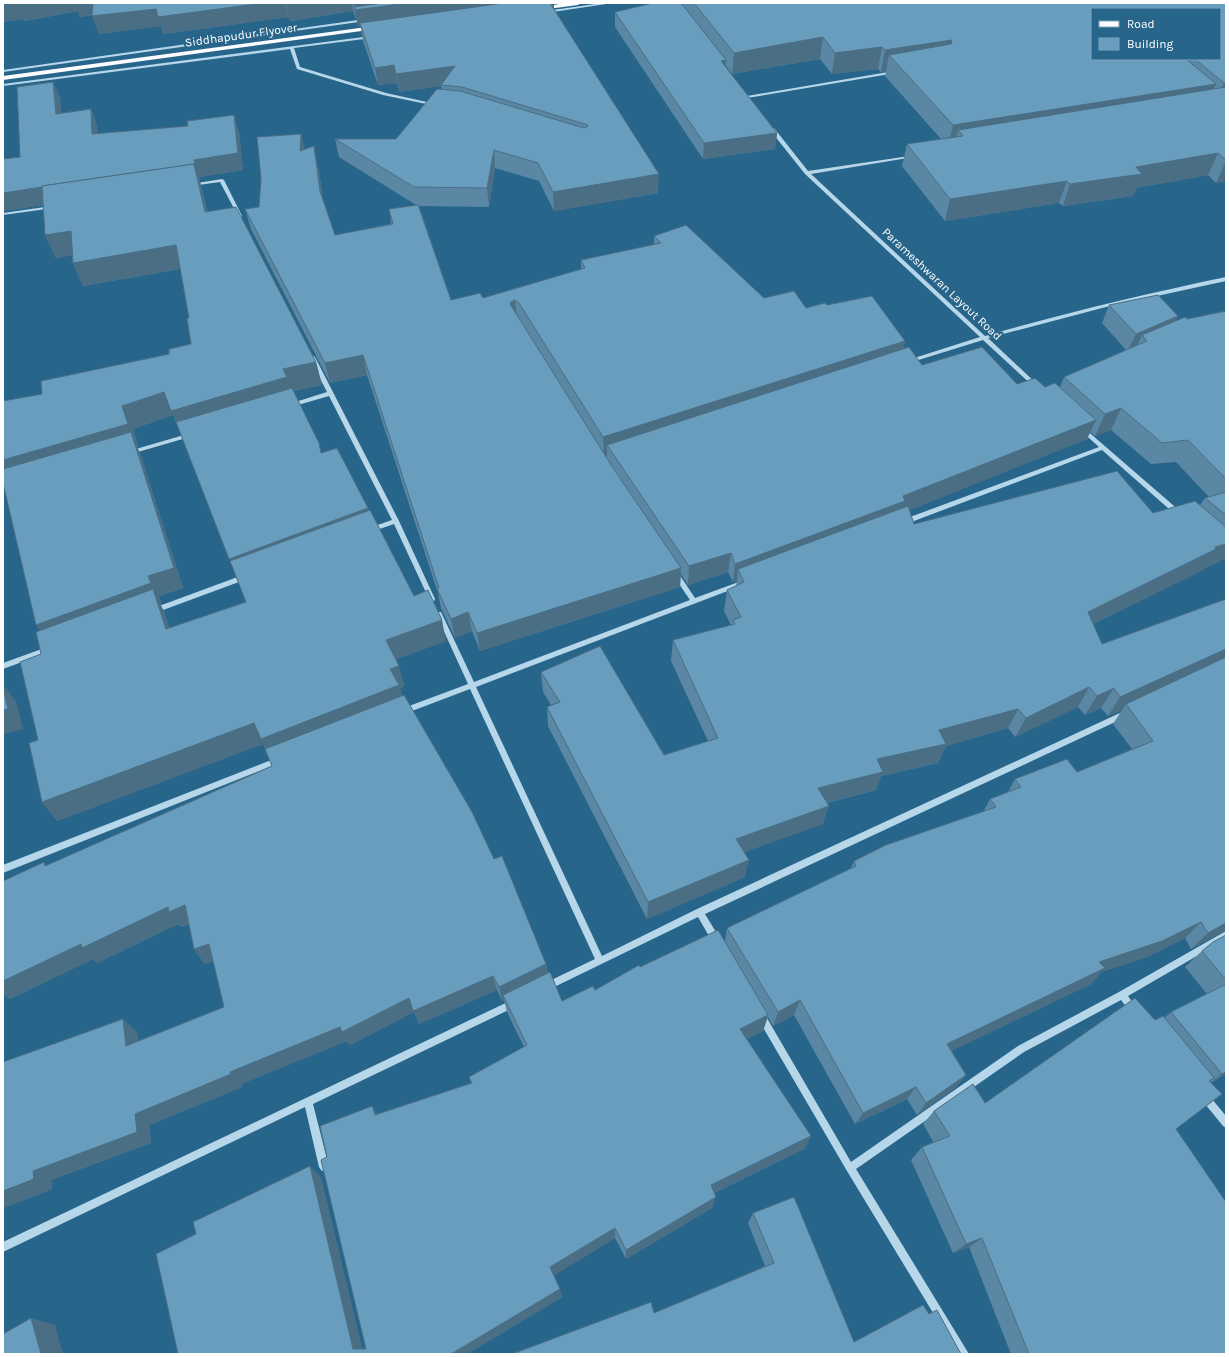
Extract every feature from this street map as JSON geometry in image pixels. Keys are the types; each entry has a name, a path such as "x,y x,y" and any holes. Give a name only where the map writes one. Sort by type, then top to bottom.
{"main road":[{"path":"537,11 578,3"},
{"name":"Siddhapudur Flyover","path":"3,78 379,28"}],"street":[{"path":"537,11 611,3"},
{"path":"3,71 372,19"},
{"path":"3,85 376,36"},
{"path":"292,48 298,68 385,94 438,105"},
{"path":"742,91 748,99 899,71"},
{"name":"Parameshwaran Layout Road","path":"766,122 807,173 1043,393"},
{"path":"807,173 916,155"},
{"path":"183,186 222,180 244,223"},
{"path":"3,214 58,206"},
{"path":"902,364 984,337 1172,289 1226,279"},
{"path":"309,351 396,521 600,962"},
{"path":"285,407 331,393"},
{"path":"1075,423 1102,448 1185,518"},
{"path":"125,454 201,432"},
{"path":"895,526 1102,448"},
{"path":"366,532 396,521"},
{"path":"673,569 694,601"},
{"path":"144,614 255,573"},
{"path":"397,714 472,684 754,578"},
{"path":"3,666 55,647"},
{"path":"536,992 700,912 1132,710"},
{"path":"3,869 286,758"},
{"path":"700,912 721,947"},
{"path":"850,1168 1021,1049 1122,995 1226,935"},
{"path":"1122,995 1142,1020"},
{"path":"3,1247 522,999"},
{"path":"757,1009 850,1168 964,1354"},
{"path":"1196,1087 1226,1123"},
{"path":"308,1101 327,1178"}],"building":[{"path":"93,3 264,3 158,17 156,9 92,16"},
{"path":"383,3 407,3 355,10 354,7"},
{"path":"504,3 550,3 659,174 553,192 538,163 494,150 487,188 414,187 335,139 396,139 437,89 460,91 584,128 587,127 588,125 462,87 441,85 455,66 396,74 394,65 375,68 360,23"},
{"path":"653,3 681,3 726,60 721,61 777,133 704,143 615,12"},
{"path":"694,3 1226,3 1226,83 1224,83 1196,60 1221,60 1221,8 1091,8 1091,60 1187,60 1216,84 953,125 889,55 951,44 952,40 885,50 882,47 835,53 823,37 734,53"},
{"path":"53,82 56,114 91,109 92,134 188,126 187,121 234,115 238,153 194,160 195,164 3,193 3,159 20,157 17,87"},
{"path":"1226,87 1226,160 1218,153 1136,167 1142,174 1070,184 1067,181 950,199 907,144 963,136 958,130"},
{"path":"301,134 300,151 314,146 320,191 335,235 393,224 389,209 418,205 451,300 480,293 483,298 585,268 581,260 661,243 654,236 686,225 764,298 794,291 806,308 825,303 827,305 872,296 905,341 603,437 519,303 515,300 511,302 510,304 613,468 681,568 477,633 468,612 451,619 437,589 439,588 363,355 325,363 245,209 259,207 261,179 257,137"},
{"path":"194,164 205,212 236,207 316,362 283,369 287,377 171,411 164,392 122,406 128,424 3,460 3,401 42,394 41,381 169,354 169,349 191,344 187,318 189,318 176,245 73,263 71,231 45,235 42,186"},
{"path":"1158,295 1178,316 1136,334 1109,305"},
{"path":"1226,311 1226,479 1188,440 1162,443 1121,408 1105,414 1064,377 1147,341 1142,335 1185,317 1187,319"},
{"path":"909,347 922,365 982,347 1017,384 1035,378 1045,387 1055,383 1096,420 903,496 905,501 735,564 731,553 689,566 607,445"},
{"path":"292,388 319,443 321,453 337,448 368,508 229,559 176,422"},
{"path":"131,432 174,568 148,576 151,583 36,625 3,483 3,469"},
{"path":"1117,471 1153,513 1195,501 1226,527 1226,544 1215,547 1216,549 1088,612 1102,644 1226,599 1226,649 1120,697 1114,688 1097,696 1089,687 1026,718 1018,709 939,730 946,744 877,759 883,772 818,788 829,806 736,839 749,860 648,902 547,707 560,702 541,672 600,646 664,755 718,738 673,640 735,624 733,620 741,617 727,590 744,582 738,569 908,506 914,524"},
{"path":"1226,492 1226,515 1205,498"},
{"path":"370,510 414,596 428,590 442,620 386,640 399,666 390,669 399,685 261,739 254,723 42,802 29,743 38,740 20,662 41,654 36,632 153,589 166,629 246,602 230,561"},
{"path":"1226,657 1226,923 1208,933 1201,922 1162,941 1099,962 1105,968 947,1044 966,1075 926,1103 916,1087 863,1113 800,1000 778,1012 727,928 856,866 854,861 886,845 996,807 990,799 1021,787 1015,779 1067,759 1077,772 1153,741 1126,704"},
{"path":"3,688 8,709 3,710"},
{"path":"404,695 472,812 494,859 502,856 546,964 499,987 493,976 413,1011 409,998 342,1032 340,1027 230,1072 231,1074 135,1114 137,1132 33,1171 34,1179 3,1191 3,1062 123,1019 126,1046 224,1007 209,944 194,949 185,905 169,912 168,907 82,948 81,944 3,981 3,881 44,862 45,866 272,766 265,749"},
{"path":"718,930 768,1015 740,1029 811,1136 711,1185 716,1197 626,1250 615,1228 550,1267 560,1289 451,1354 178,1354 156,1254 196,1234 193,1222 310,1166 353,1349 366,1349 321,1160 327,1157 320,1126 372,1106 375,1115 472,1083 469,1077 527,1045 503,995 550,972 562,1001 593,986 595,990 639,965 640,967"},
{"path":"1226,935 1226,980 1202,951 1213,942"},
{"path":"1226,984 1226,1072 1222,1074 1171,1012"},
{"path":"1135,998 1155,1020 1163,1016 1214,1078 1209,1081 1222,1094 1176,1129 1226,1202 1226,1354 1029,1354 982,1238 966,1244 922,1147 950,1136 934,1111 973,1084 985,1103"},
{"path":"794,1197 854,1342 923,1305 929,1314 937,1310 961,1354 512,1354 651,1302 654,1313 774,1263 753,1213"},
{"path":"31,1318 41,1354 3,1354 3,1334"}]}
